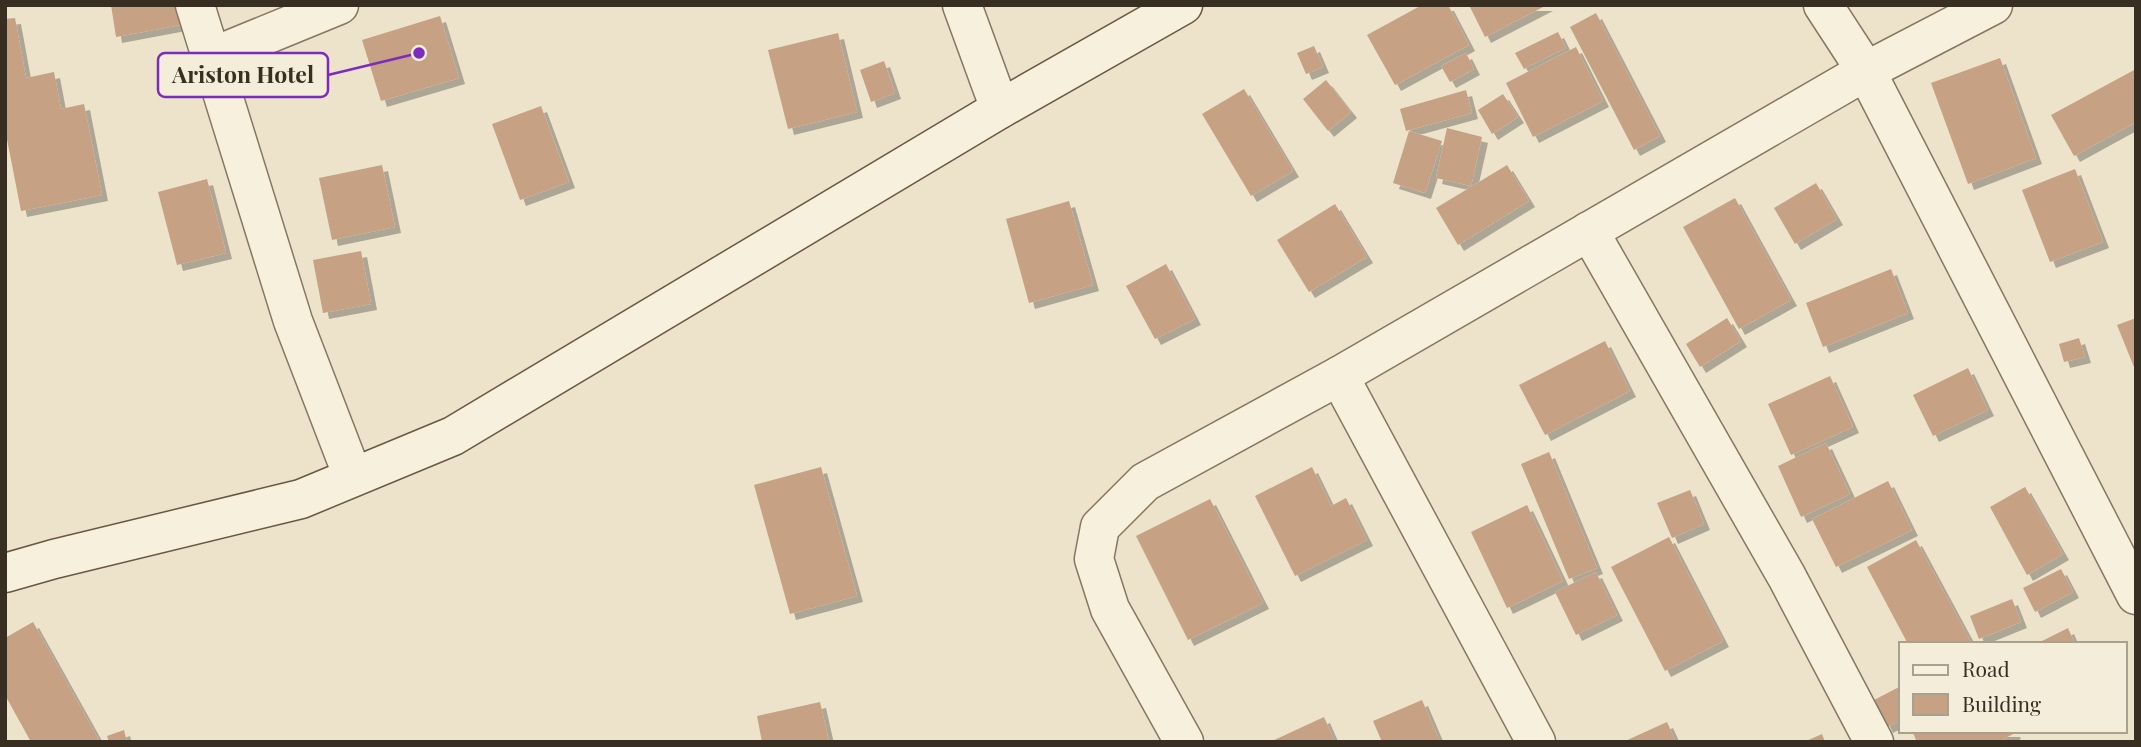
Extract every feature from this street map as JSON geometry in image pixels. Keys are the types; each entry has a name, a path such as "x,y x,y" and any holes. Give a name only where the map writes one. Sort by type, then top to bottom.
{"street":[{"path":"195,5 293,321 353,477"},
{"path":"212,57 339,5"},
{"path":"962,5 1000,109"},
{"path":"5,573 301,499 453,436 1000,109 1184,5"},
{"path":"1823,5 1866,71 2136,595"},
{"path":"1184,742 1110,609 1094,559 1100,527 1145,482 1339,376 1866,71 1993,5"},
{"path":"1589,231 1787,577 1874,742"},
{"path":"1339,376 1536,742"}],"building":[{"path":"111,5 176,5 180,25 116,37"},
{"path":"1422,5 1448,5 1469,45 1395,85 1367,35"},
{"path":"1469,5 1547,5 1485,37"},
{"path":"1596,13 1660,136 1634,150 1570,27"},
{"path":"440,16 459,78 381,101 362,40"},
{"path":"15,18 26,78 54,72 61,109 84,104 102,195 21,211 5,129 5,19"},
{"path":"1558,32 1566,48 1524,69 1515,53"},
{"path":"838,33 857,112 788,129 768,50"},
{"path":"1314,46 1323,67 1306,74 1297,53"},
{"path":"1576,47 1603,101 1533,137 1506,83"},
{"path":"1466,53 1474,69 1450,82 1441,66"},
{"path":"2000,58 2036,158 1968,184 1931,83"},
{"path":"884,61 895,93 871,102 860,70"},
{"path":"2136,69 2136,122 2074,156 2051,115"},
{"path":"1326,80 1351,112 1328,131 1303,99"},
{"path":"1244,89 1293,171 1251,196 1202,114"},
{"path":"1466,90 1472,113 1406,131 1400,109"},
{"path":"1503,94 1518,117 1492,134 1478,110"},
{"path":"541,106 569,182 520,200 492,124"},
{"path":"1447,128 1482,137 1471,186 1436,178"},
{"path":"1409,131 1442,141 1425,193 1393,183"},
{"path":"382,165 395,227 332,240 319,178"},
{"path":"1507,165 1529,201 1458,245 1436,208"},
{"path":"2075,169 2103,242 2050,262 2022,190"},
{"path":"207,179 226,253 177,265 158,192"},
{"path":"1816,183 1837,219 1795,244 1774,208"},
{"path":"1735,198 1791,300 1739,329 1683,227"},
{"path":"1069,201 1093,285 1029,303 1006,219"},
{"path":"1335,204 1367,257 1309,292 1277,240"},
{"path":"361,251 371,304 323,313 313,260"},
{"path":"1166,264 1195,319 1155,339 1126,286"},
{"path":"1891,269 1908,313 1823,347 1806,303"},
{"path":"1727,318 1741,341 1700,367 1686,344"},
{"path":"2136,318 2136,372 2117,325"},
{"path":"2079,338 2085,357 2064,362 2059,344"},
{"path":"1605,341 1630,391 1545,435 1519,385"},
{"path":"1968,368 1988,410 1933,436 1913,395"},
{"path":"1830,376 1853,427 1791,455 1768,404"},
{"path":"1826,443 1850,494 1801,517 1778,466"},
{"path":"1549,452 1597,568 1569,579 1521,464"},
{"path":"821,467 857,596 790,614 754,485"},
{"path":"1312,467 1331,506 1346,498 1367,540 1295,576 1255,496"},
{"path":"1888,481 1912,530 1836,567 1812,519"},
{"path":"2025,487 2063,554 2027,575 1990,507"},
{"path":"1690,490 1704,524 1672,538 1657,503"},
{"path":"1210,499 1263,603 1188,640 1136,536"},
{"path":"1527,505 1563,581 1507,608 1471,532"},
{"path":"1669,537 1723,641 1665,671 1611,567"},
{"path":"1916,540 1971,642 1907,642 1867,567"},
{"path":"2061,569 2073,592 2035,612 2023,588"},
{"path":"1596,572 1617,615 1576,635 1555,592"},
{"path":"2012,599 2021,622 1979,639 1970,616"},
{"path":"33,622 100,742 31,742 5,695 5,638"},
{"path":"2068,628 2074,642 2040,642"},
{"path":"1899,687 1899,721 1887,727 1874,700"},
{"path":"1422,700 1440,742 1382,742 1373,721"},
{"path":"820,702 829,742 762,742 757,716"},
{"path":"1324,717 1335,742 1270,742"},
{"path":"1667,722 1676,742 1623,742"},
{"path":"124,730 127,742 109,742 107,736"},
{"path":"1913,733 2015,733 1998,742 1917,742"},
{"path":"1822,734 1825,742 1804,742"}],"place":[{"name":"Ariston Hotel","path":"419,53"}]}
